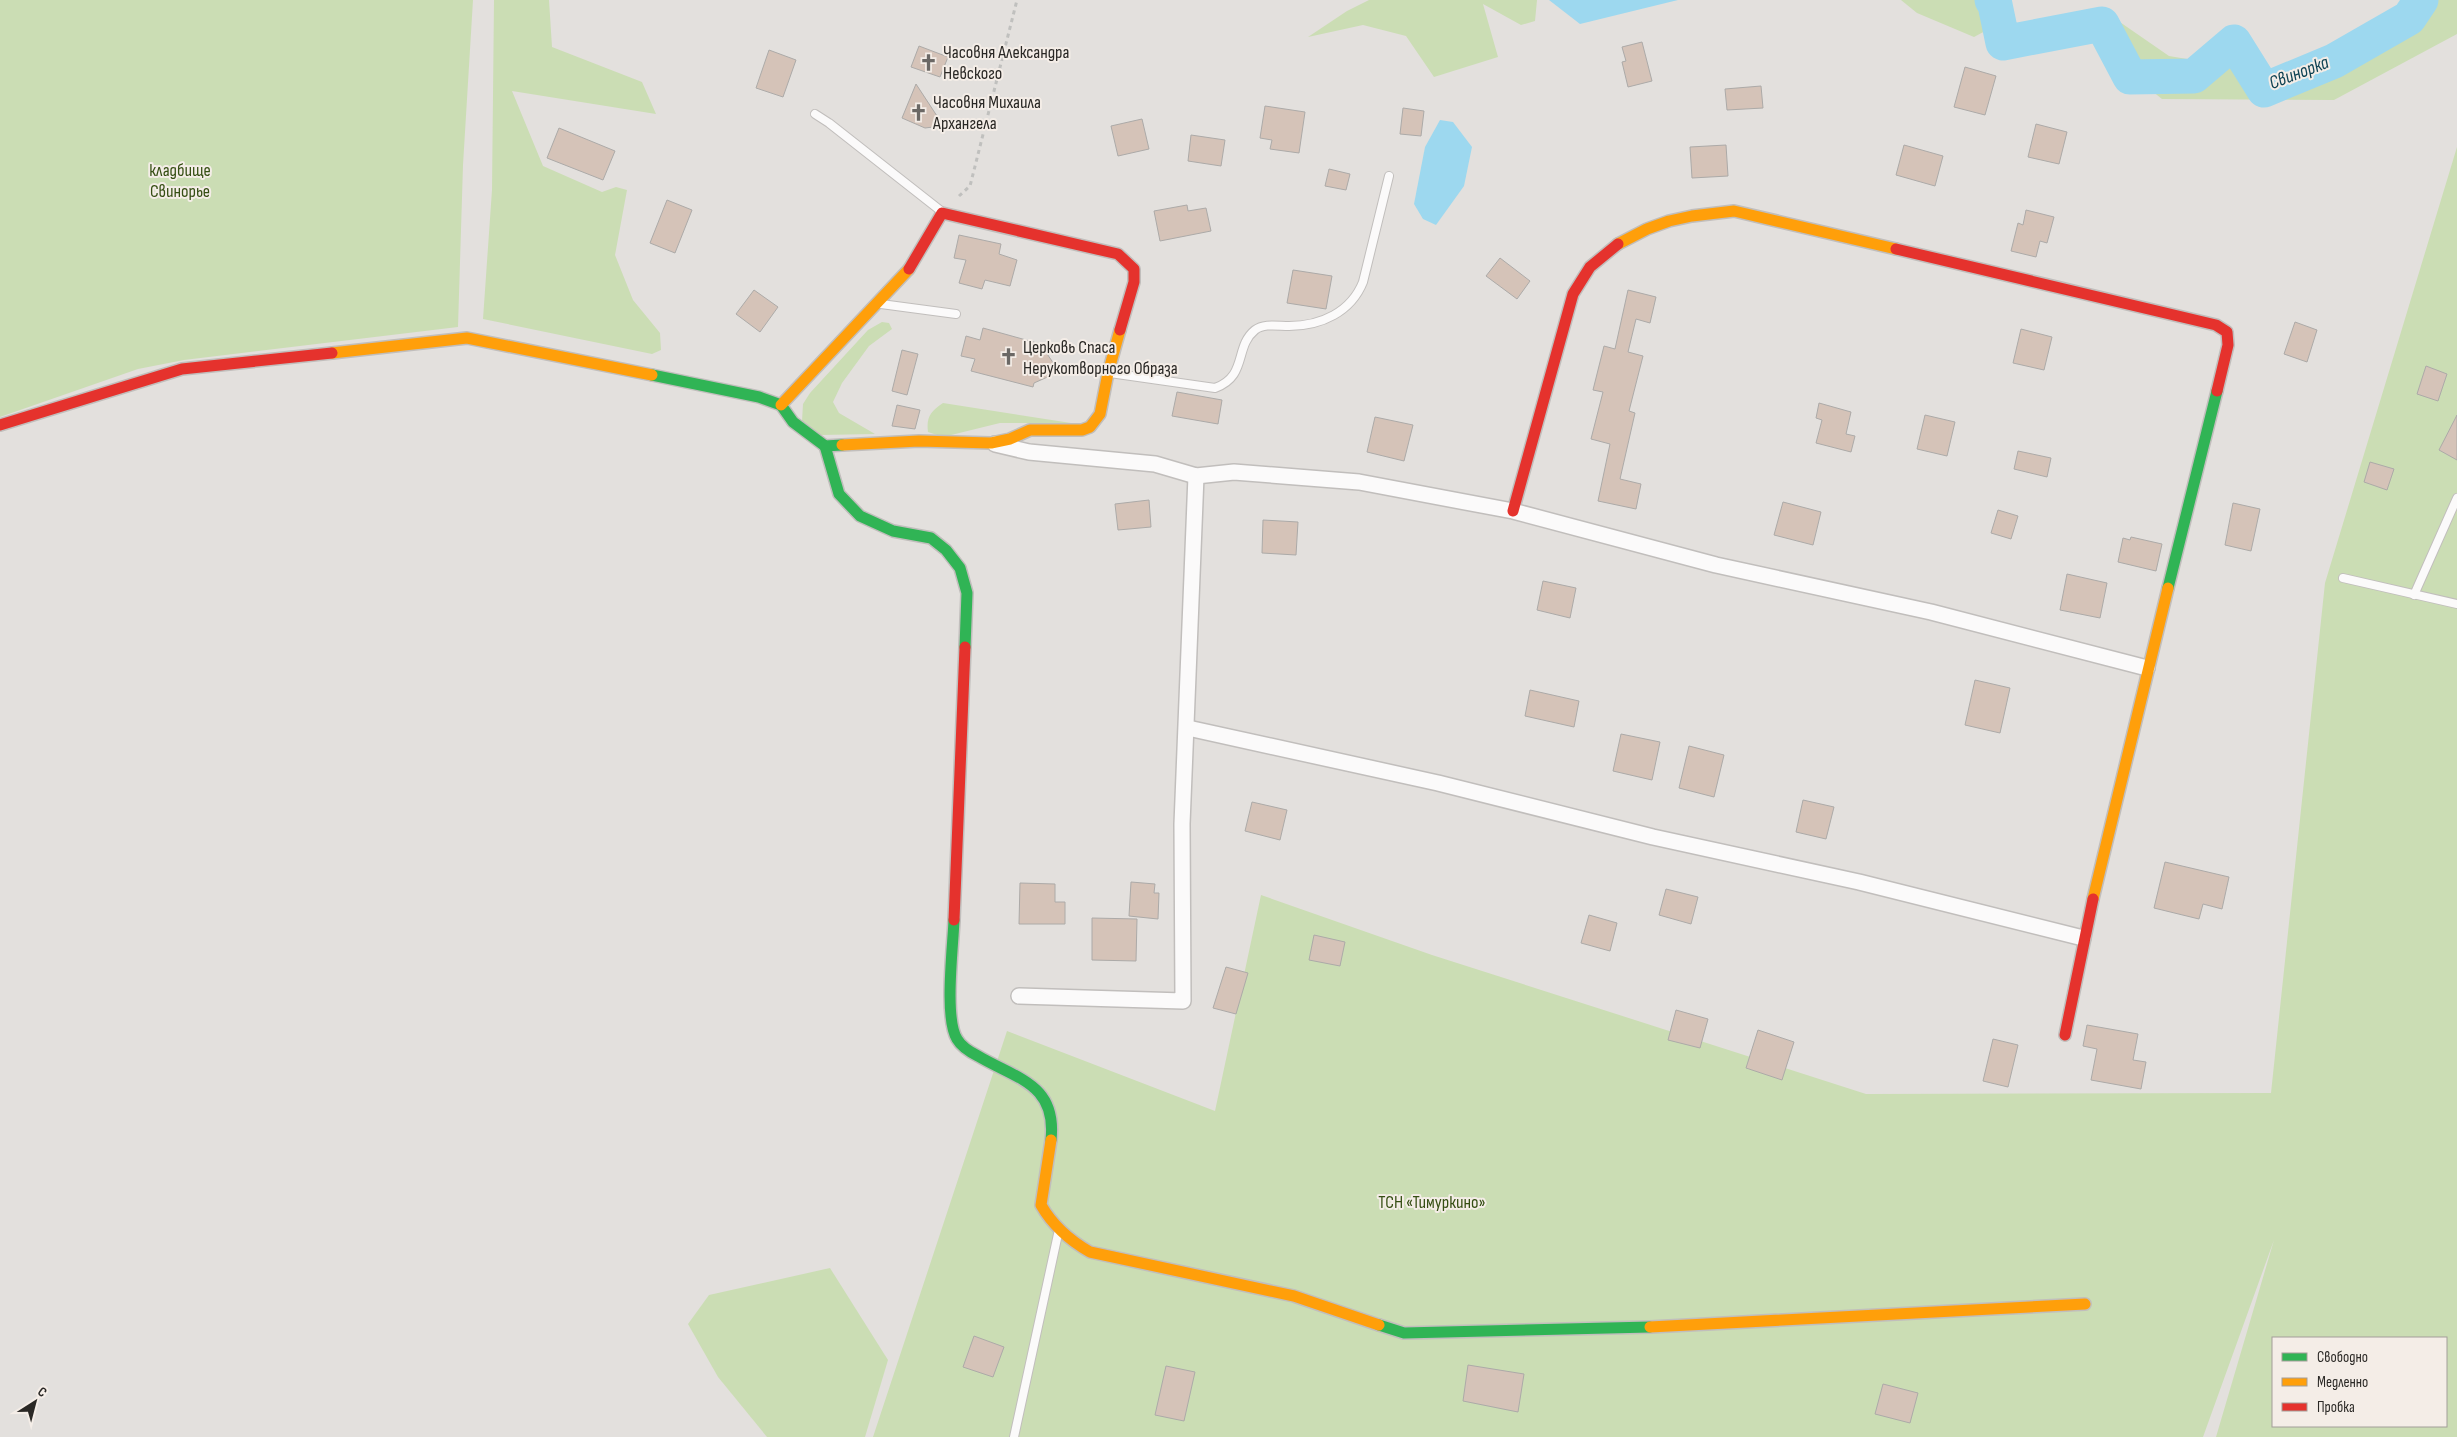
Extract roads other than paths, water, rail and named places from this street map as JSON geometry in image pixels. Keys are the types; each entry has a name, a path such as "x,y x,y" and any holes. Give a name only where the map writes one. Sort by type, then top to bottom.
{"street":[{"path":"1513,511 1556,364 1569,306 1579,283 1592,266 1610,250 1645,230 1690,215 1711,211 1734,211 2216,325 2227,332 2228,344 2147,668 2083,938 2065,1035"},
{"path":"781,405 907,272 942,213 1118,254 1128,261 1134,269 1134,282 1108,373 1100,414 1090,427 1082,430 1030,430 1010,439 991,443"},
{"path":"0,425 182,369 467,338 746,394 781,405 792,422 825,446 839,494 860,516 893,531 931,538 946,550 960,568 967,594 950,1012 957,1040 978,1055 1034,1084 1047,1104 1052,1124 1041,1205 1047,1217 1068,1240 1090,1252 1294,1296 1404,1334 1794,1321 2085,1304"},
{"path":"825,446 919,441 991,443 1029,452 1155,464 1196,476 1234,472 1359,482 1513,511 1716,565 1931,612 2147,668"},
{"path":"1020,996 1183,1002 1182,824 1188,728 1196,476"},
{"path":"1188,728 1438,783 1653,837 1859,882 2083,938"}],"lane":[{"path":"814,114 829,123 942,213"},
{"path":"1108,373 1215,388 1224,385 1235,374 1246,342 1255,330 1266,326 1295,326 1318,322 1342,310 1358,294 1363,282 1388,176"},
{"path":"877,303 956,314"},
{"path":"2414,594 2457,498"},
{"path":"2343,578 2457,604"},
{"path":"1014,1437 1059,1230"}],"water":[{"path":"1549,0 1678,0 1580,24"},
{"path":"1440,120 1453,122 1472,147 1464,186 1436,225 1423,219 1414,204 1425,147"}],"waterway":[{"name":"Свинорка","path":"1992,0 1994,0 2003,43 2102,24 2130,77 2194,76 2234,42 2264,90 2334,61 2409,18 2421,0"}],"place":[{"name":"Часовня Александра Невского","path":"929,62"},
{"name":"Часовня Михаила Архангела","path":"919,112"},
{"name":"Церковь Спаса Нерукотворного Образа","path":"1009,357"}],"park label":[{"name":"кладбище Свинорье","path":"180,180"},
{"name":"ТСН «Тимуркино»","path":"1432,1202"}]}
